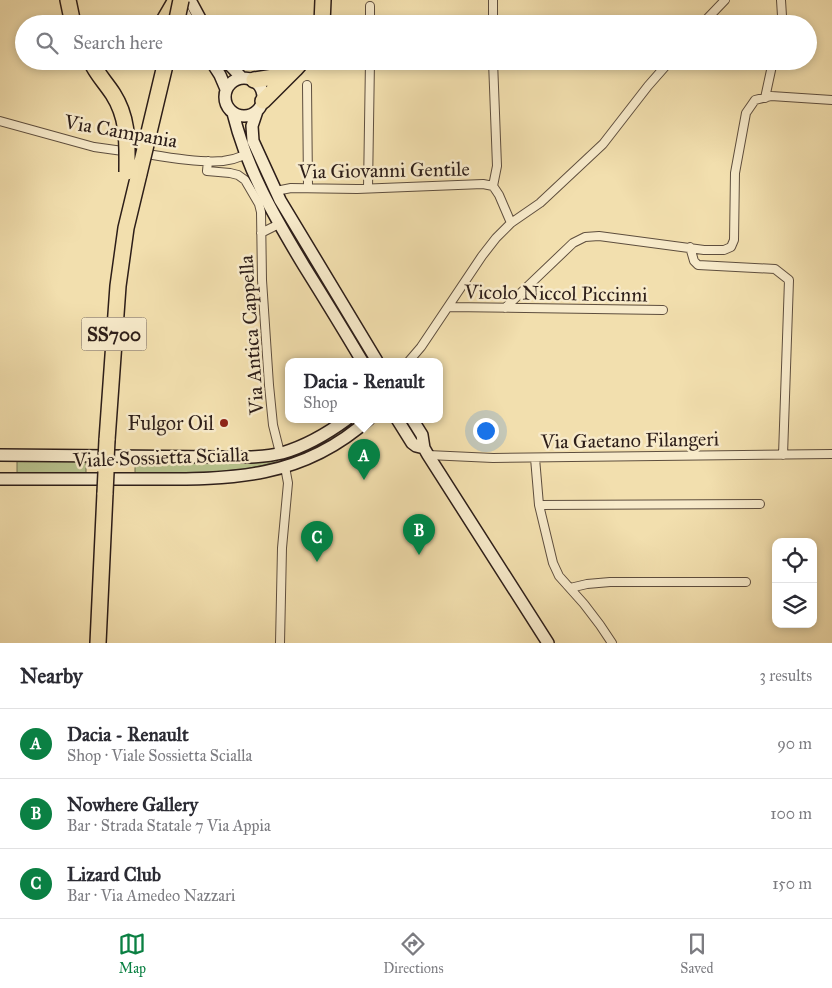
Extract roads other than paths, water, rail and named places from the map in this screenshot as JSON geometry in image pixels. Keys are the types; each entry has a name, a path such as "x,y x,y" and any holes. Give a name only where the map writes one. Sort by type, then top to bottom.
{"highway":[{"path":"68,0 71,15"},
{"path":"168,15 177,0"},
{"path":"178,15 181,0"},
{"path":"322,15 323,0"},
{"path":"97,70 114,96 123,116 133,173"},
{"path":"133,173 163,70"},
{"path":"248,79 274,77 289,70"},
{"path":"260,106 294,70"},
{"name":"SS700","path":"98,643 107,440 118,286 133,173"}],"main road":[{"path":"177,0 185,15"},
{"path":"190,0 198,15"},
{"path":"217,70 226,89 225,96 228,108 233,113 239,116 252,115 260,106"},
{"path":"237,70 248,79 258,83 263,91 260,106 252,126 253,141 280,200 375,358"},
{"path":"226,89 235,80 248,79"},
{"path":"233,113 245,155 265,198 360,358"},
{"name":"Viale Sossietta Scialla","path":"0,455 244,457 280,453 314,440 342,423"},
{"name":"Viale Sossietta Scialla","path":"0,479 212,478 241,476 295,464 321,452 364,423"},
{"path":"400,423 412,443 426,452"},
{"path":"414,423 422,435 426,452 548,643"}],"street":[{"path":"492,15 493,0"},
{"path":"710,15 724,0"},
{"path":"781,0 782,15"},
{"path":"370,6 370,15"},
{"path":"368,188 370,70"},
{"path":"493,70 497,166 493,186 511,223"},
{"path":"412,358 496,238 511,223 540,204 603,144 662,70"},
{"path":"765,98 770,70"},
{"path":"307,85 308,187"},
{"path":"505,308 573,243 585,237 599,236 704,250 724,250 731,247 734,240 736,173 746,113 754,100 771,96 832,100"},
{"name":"Via Campania","path":"0,121 94,147 208,161 222,161 245,155"},
{"path":"208,161 207,171 230,173 238,175 245,180 259,204 261,233"},
{"name":"Via Giovanni Gentile","path":"276,191 308,187 368,188 483,184 493,186"},
{"name":"Via Antica Cappella","path":"279,224 261,233 269,385 273,425 280,453"},
{"path":"686,247 698,265 775,269 789,280 783,455"},
{"name":"Vicolo Niccol Piccinni","path":"448,307 662,310"},
{"name":"Via Gaetano Filangeri","path":"426,452 493,458 832,454"},
{"path":"535,458 539,504 553,564 559,576 595,618 612,643"},
{"path":"280,643 282,548 288,482 285,467"},
{"path":"539,504 760,504"},
{"path":"570,588 610,582 746,582"}],"place":[{"name":"Fulgor Oil","path":"224,423"},
{"name":"Dacia - Renault","path":"364,480"},
{"name":"Nowhere Gallery","path":"419,555"},
{"name":"Lizard Club","path":"317,562"}]}
